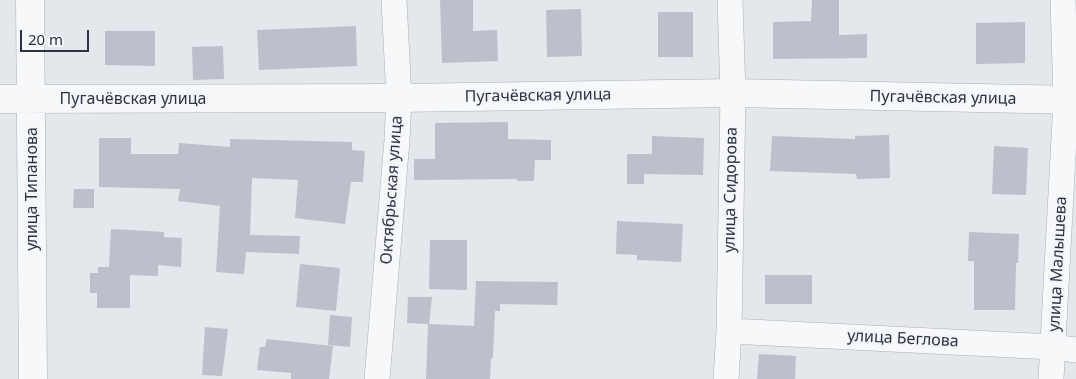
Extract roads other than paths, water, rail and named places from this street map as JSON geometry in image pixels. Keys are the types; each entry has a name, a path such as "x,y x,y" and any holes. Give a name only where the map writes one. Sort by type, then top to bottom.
{"street":[{"name":"улица Типанова","path":"30,0 33,379"},
{"name":"Октябрьская улица","path":"377,379 399,98 394,0"},
{"name":"улица Сидорова","path":"726,379 729,331 733,93 730,0"},
{"name":"улица Малышева","path":"1051,379 1065,348 1071,101 1063,0"},
{"name":"Пугачёвская улица","path":"0,100 399,98 733,93 1071,101"},
{"name":"улица Беглова","path":"729,331 1065,348"}]}
